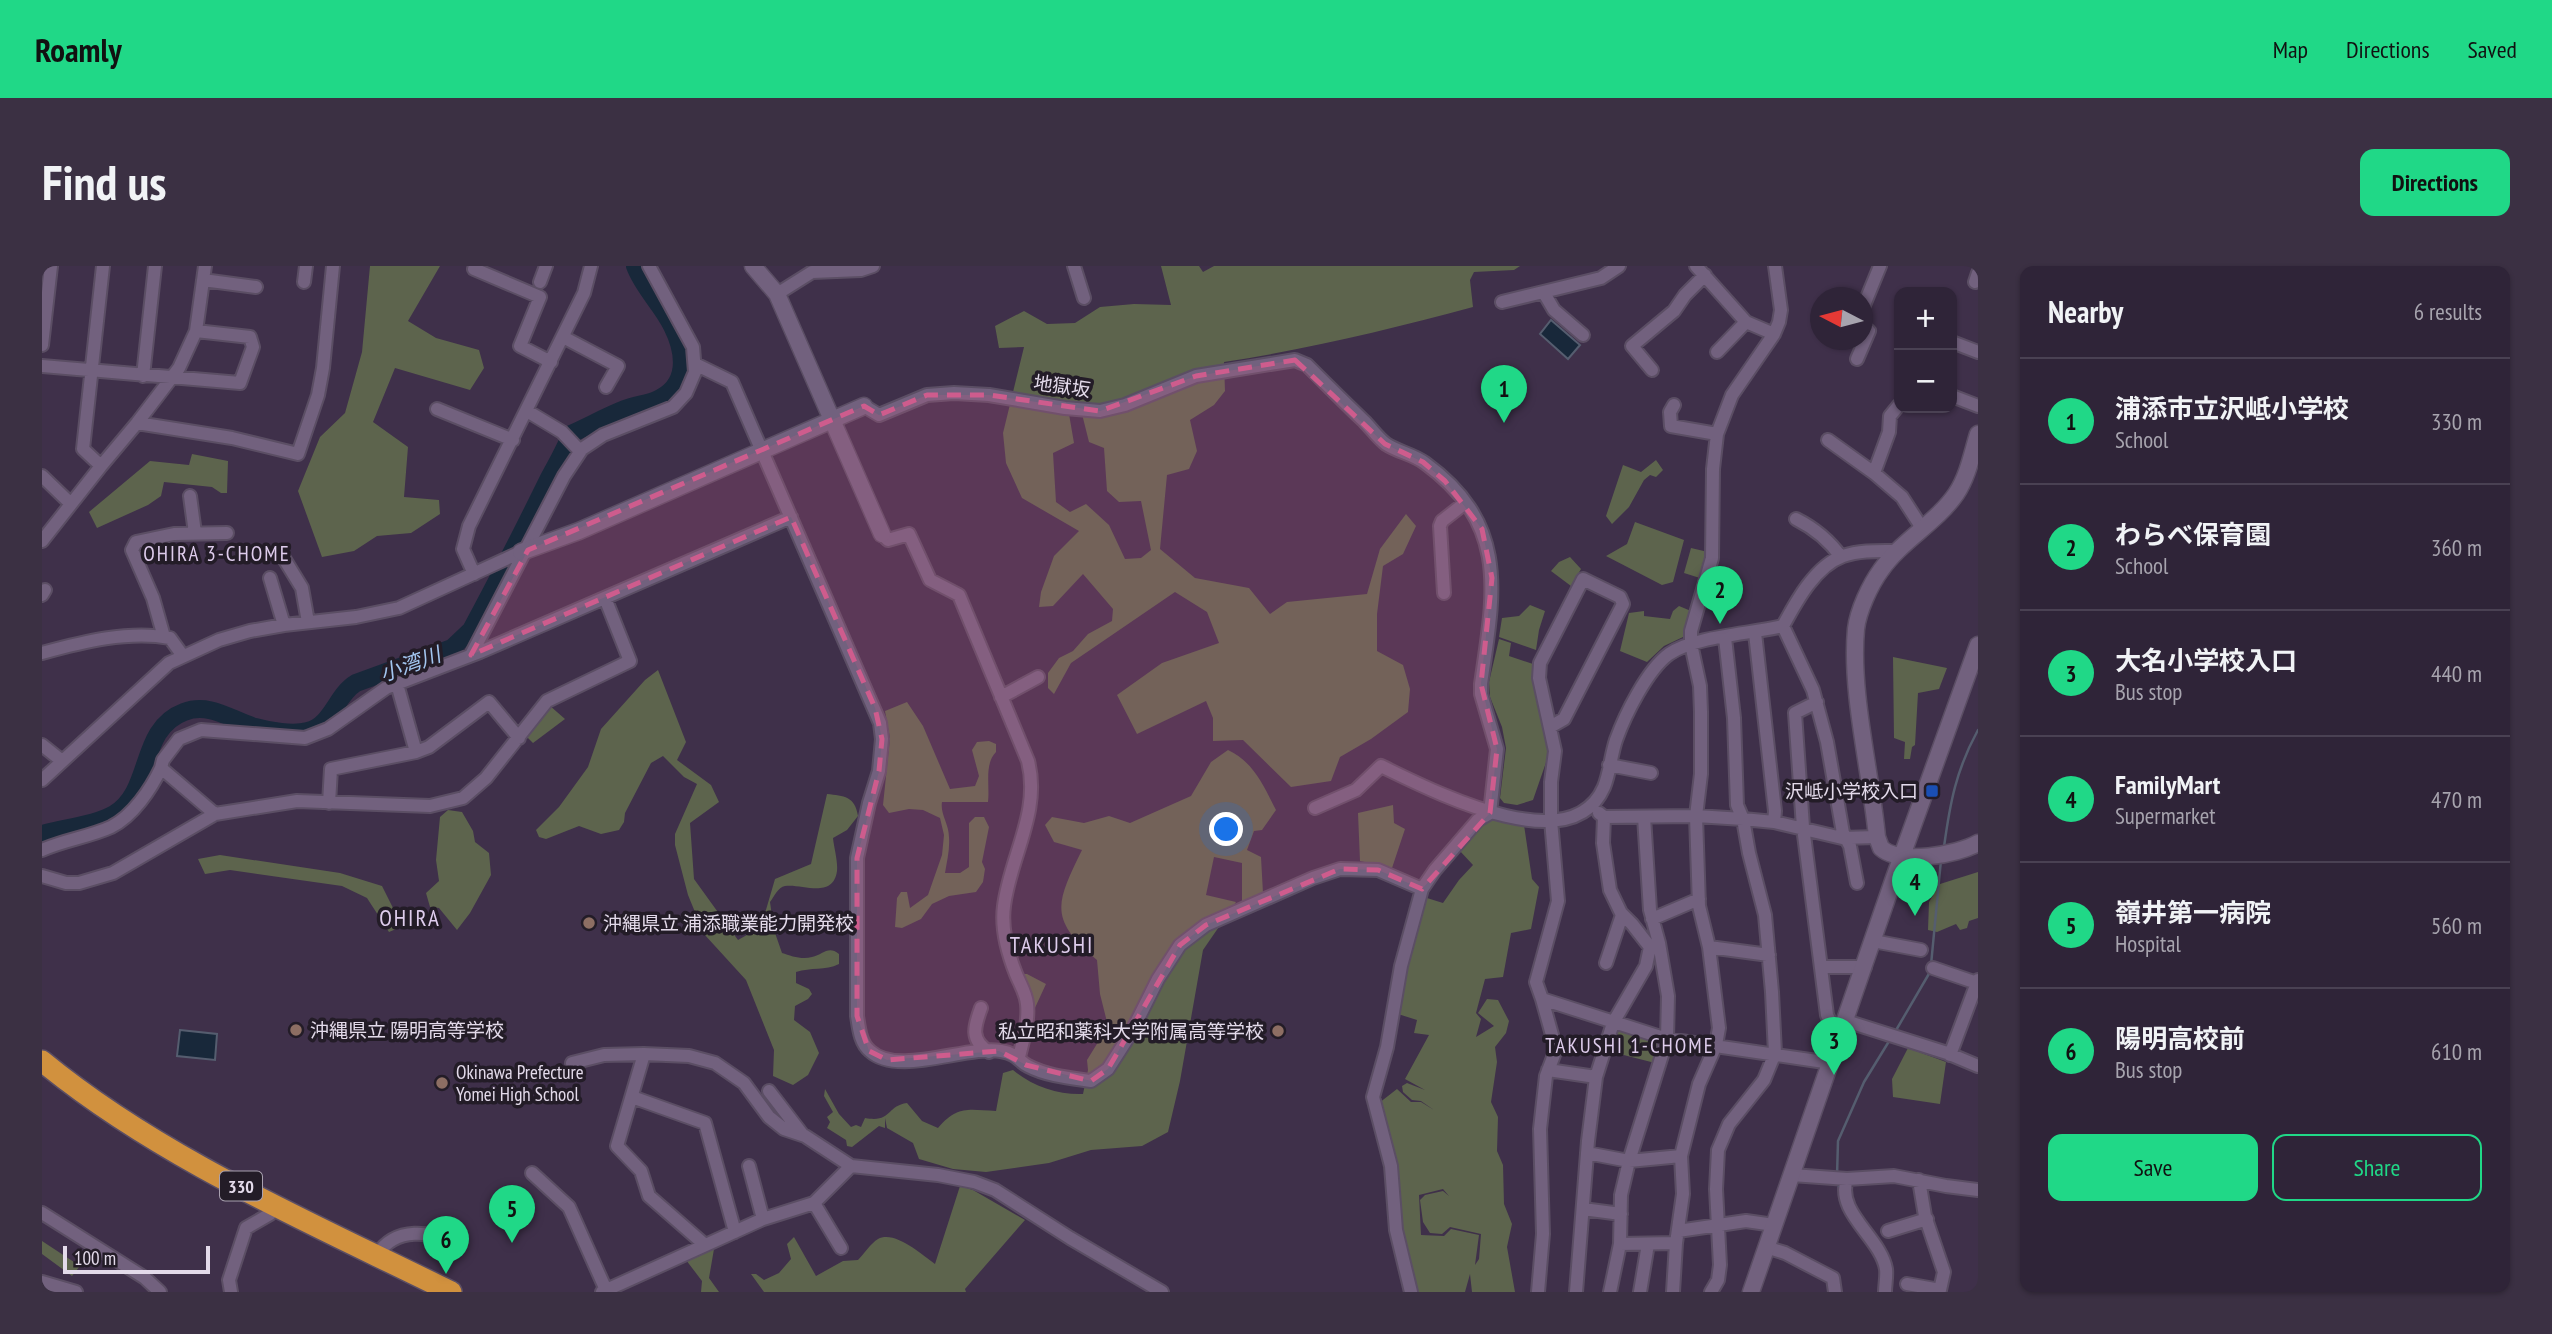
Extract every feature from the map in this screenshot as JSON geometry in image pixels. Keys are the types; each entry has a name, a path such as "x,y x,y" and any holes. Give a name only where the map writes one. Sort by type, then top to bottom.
{"highway":[{"name":"330","path":"42,1061 102,1105 175,1151 452,1292"},
{"name":"330","path":"42,1077 79,1106 131,1140 425,1292"}],"street":[{"path":"42,345 51,266"},
{"path":"101,466 83,449 103,266"},
{"path":"143,376 155,266"},
{"path":"43,539 172,379 196,331 205,266"},
{"path":"304,282 306,266"},
{"path":"137,424 232,438 298,454 318,395 333,266"},
{"path":"540,282 546,266"},
{"path":"474,574 463,549 469,526 584,293 591,266"},
{"path":"471,655 564,476 580,451 603,435 673,407 686,393 695,372 693,347 649,266"},
{"path":"753,266 777,294 882,534 888,540 909,534 930,580 959,594 1031,775 1030,810 1003,908 1011,960 1027,1005 1025,1032 1019,1057"},
{"path":"777,294 811,269 861,270 873,266"},
{"path":"1074,266 1084,298"},
{"path":"1502,302 1601,278 1619,266"},
{"path":"1673,1292 1683,1194 1681,1156 1699,1084 1716,1045 1719,1028 1709,947 1699,899 1696,816 1701,774 1701,712 1700,686 1691,631 1712,558 1713,469 1717,434 1732,395 1774,334 1781,310 1775,266"},
{"path":"1872,287 1880,266"},
{"path":"474,269 540,297 520,346 551,362"},
{"path":"1652,370 1632,346 1674,311 1701,270 1746,322 1774,334"},
{"path":"203,280 256,286"},
{"path":"1544,293 1554,310 1583,335"},
{"path":"1717,352 1746,322"},
{"path":"42,366 240,383 253,346 250,337 196,331"},
{"path":"563,337 618,366 606,387"},
{"path":"1957,344 1978,352"},
{"path":"1857,359 1861,350"},
{"name":"地獄坂","path":"864,406 879,415 927,395 954,393 989,395 1100,411 1125,405 1196,376 1295,360 1307,365 1385,443 1423,462 1465,503"},
{"path":"695,364 732,382 880,723 882,739 879,771 857,858 856,992 860,1036 869,1051 887,1060 923,1060 999,1051 1019,1057 1026,1065 1091,1082 1108,1069 1180,945 1206,925 1313,877 1340,869 1378,870 1422,889"},
{"path":"1957,398 1978,406"},
{"path":"1674,405 1670,412 1671,426 1717,434"},
{"path":"42,780 169,663 183,656 219,640 250,631 356,617 399,608 864,406"},
{"path":"437,409 513,440"},
{"path":"527,411 562,432 580,451"},
{"path":"1874,473 1889,432 1890,416 1894,411"},
{"path":"1978,434 1968,471 1955,495 1880,571 1856,627 1856,670 1878,844 1884,851 1902,856 1943,854 1968,849 1978,843"},
{"path":"1828,440 1902,497 1922,528"},
{"path":"42,476 71,503"},
{"path":"190,496 195,533"},
{"path":"1444,593 1440,526 1442,521 1465,503 1482,529 1491,561 1491,619 1481,684 1481,694 1497,748 1490,813"},
{"path":"42,850 111,827 130,813 153,784 163,760 179,739 201,730 305,738 328,729 386,688 471,655 791,517"},
{"path":"1796,519 1830,542 1841,557"},
{"path":"164,637 153,598 132,550 136,542 174,534 227,533"},
{"path":"1315,808 1356,790 1381,765 1490,813 1527,820 1551,820 1571,816 1591,805 1604,787 1622,725 1648,678 1670,654 1691,644 1783,626 1797,599 1821,571 1841,557 1870,551 1897,551"},
{"path":"280,552 302,588 308,622"},
{"path":"270,578 284,625"},
{"path":"1538,1292 1544,1234 1540,1129 1542,1097 1554,1055 1554,1042 1536,982 1558,901 1551,820 1551,782 1555,751 1539,678 1540,663 1583,579 1620,597 1623,604 1564,719 1550,727"},
{"path":"42,877 79,883 113,873 215,814 297,801 430,806 463,798 486,778 547,701 631,661 605,598"},
{"path":"1783,626 1799,655 1817,702 1843,833 1847,838 1857,883"},
{"path":"1755,633 1774,822"},
{"path":"42,653 153,635 170,638 183,656"},
{"path":"1711,1292 1720,1265 1717,1150 1730,1124 1764,1080 1775,1053 1765,915 1743,819 1737,805 1734,718 1724,638"},
{"path":"1751,1292 1978,645"},
{"path":"1001,697 1038,677"},
{"path":"397,684 416,752"},
{"path":"330,803 331,769 429,747 489,702 519,738"},
{"path":"1817,702 1795,713 1803,827 1827,1015 1835,1030 1843,1028 1892,1036 1978,1066"},
{"path":"42,745 62,761"},
{"path":"1609,765 1651,773"},
{"path":"161,768 215,814"},
{"path":"1591,805 1604,817 1696,816 1743,819 1803,827 1847,838 1877,837"},
{"path":"1410,1292 1396,1230 1391,1166 1373,1097 1387,1047 1401,966 1422,889 1478,820 1490,813"},
{"path":"1576,1292 1596,1077 1613,1023 1646,967 1650,947 1622,915 1610,890 1603,843 1604,817"},
{"path":"1610,1292 1620,1244 1621,1195 1667,1039 1668,996 1652,919 1644,817"},
{"path":"1652,919 1699,899"},
{"path":"1606,963 1622,915"},
{"path":"1873,941 1921,950"},
{"path":"1709,947 1769,955"},
{"path":"1821,967 1865,967"},
{"path":"1933,968 1977,981 1950,1055"},
{"path":"1542,999 1667,1039 1831,1063"},
{"path":"981,1008 975,1027 975,1038 989,1052"},
{"path":"572,1063 604,1055 644,1054 689,1056 715,1063 744,1083 769,1117 784,1129 805,1136 850,1166 938,1175 974,1182 995,1190 1162,1292"},
{"path":"644,1054 617,1146 641,1171 649,1196 705,1245"},
{"path":"1549,1070 1596,1077"},
{"path":"769,1091 805,1136"},
{"path":"632,1097 705,1123 735,1232"},
{"path":"1587,1153 1629,1161 1681,1156"},
{"path":"749,1166 763,1219"},
{"path":"532,1173 569,1207 604,1291 626,1287 705,1245 763,1219 814,1203 850,1166"},
{"path":"1792,1175 1840,1178 1894,1176 1978,1189"},
{"path":"1840,1178 1849,1206 1877,1248 1886,1268 1885,1292"},
{"path":"1908,1284 1940,1290 1944,1272 1927,1219 1919,1180"},
{"path":"814,1203 841,1248"},
{"path":"1583,1209 1620,1214"},
{"path":"42,1213 145,1278 160,1292"},
{"path":"231,1292 229,1280 246,1228 270,1214"},
{"path":"1888,1231 1927,1219"},
{"path":"1620,1244 1648,1244 1718,1224 1746,1221 1774,1225"},
{"path":"377,1255 388,1241 409,1233 460,1241"},
{"path":"1640,1292 1648,1244"},
{"path":"1766,1247 1785,1253 1833,1278 1835,1292"},
{"path":"42,1282 76,1292"}],"highlighted area":[{"path":"1295,360 1385,444 1423,462 1445,481 1482,529 1492,578 1481,684 1497,749 1490,813 1422,889 1378,870 1340,869 1206,925 1180,945 1108,1069 1091,1081 1026,1065 999,1051 887,1060 869,1051 857,1016 855,923 857,858 879,771 882,739 875,708 791,517 471,655 528,550 864,406 879,415 927,395 989,395 1100,411 1196,376"}],"green space":[{"path":"370,266 440,266 408,321 436,338 479,350 484,368 470,390 395,368 373,422 408,447 404,497 439,500 440,514 411,533 377,536 354,551 322,557 298,491 320,437 345,413 362,352"},
{"path":"1161,266 1199,266 1203,272 1214,266 1520,266 1514,270 1474,272 1470,280 1473,307 1350,338 1224,362 1225,391 1214,405 1190,420 1197,451 1189,469 1167,475 1160,549 1195,578 1249,588 1270,614 1287,602 1367,594 1380,549 1406,514 1416,526 1403,554 1383,566 1377,614 1377,651 1403,665 1410,689 1408,712 1340,757 1331,781 1291,787 1243,740 1213,741 1213,718 1206,701 1137,734 1117,695 1162,663 1219,643 1207,612 1175,592 1071,663 1054,694 1048,688 1048,673 1059,658 1073,651 1088,634 1112,621 1113,609 1083,574 1053,606 1039,607 1041,592 1054,556 1079,531 1022,498 1006,463 1003,433 1024,347 999,348 995,326 1024,311 1047,324 1075,323 1100,307 1171,305","holes":["1069,414 1082,414 1089,442 1104,448 1107,491 1119,502 1141,501 1151,550 1141,558 1125,559 1109,525 1086,504 1070,512 1056,502 1053,453 1074,443"]},
{"path":"192,454 228,461 227,493 221,493 212,487 164,482 161,496 148,505 97,528 89,512 150,461 189,465"},
{"path":"1656,460 1663,470 1656,477 1650,475 1644,480 1629,507 1612,524 1606,516 1623,465 1641,472"},
{"path":"1635,522 1684,540 1673,582 1662,585 1606,556 1627,544"},
{"path":"1691,548 1708,552 1703,579 1684,573"},
{"path":"1570,557 1581,569 1571,586 1551,571 1559,562"},
{"path":"1530,605 1545,611 1536,650 1499,637 1502,618 1519,616"},
{"path":"1679,606 1691,611 1683,637 1664,646 1647,662 1620,651 1629,613 1644,611 1644,616 1670,619"},
{"path":"1499,639 1511,643 1509,656 1536,665 1550,751 1533,800 1517,805 1504,803 1500,798 1506,748 1502,727 1490,697 1489,682"},
{"path":"1893,657 1947,668 1939,689 1918,693 1915,745 1912,747 1910,759 1904,759 1905,742 1894,738"},
{"path":"658,670 686,742 677,760 711,785 719,802 690,823 694,879 738,940 761,927 775,879 811,864 827,794 848,798 857,809 858,816 847,830 833,838 837,871 834,880 823,888 785,886 778,890 770,902 774,930 782,953 804,958 829,950 839,954 839,964 796,972 796,983 809,989 812,994 795,1006 794,1020 810,1032 819,1053 808,1075 793,1085 773,1076 774,1050 746,980 704,934 688,895 675,845 675,834 697,784 684,777 663,756 651,763 619,830 601,834 579,826 546,839 539,837 536,830 559,807 588,767 601,729 645,680"},
{"path":"907,702 923,726 950,789 975,786 979,776 972,750 977,742 989,741 996,744 996,752 989,769 988,802 942,802 949,842 945,873 960,873 969,867 969,823 975,817 984,817 989,827 982,862 985,869 983,882 976,892 949,896 932,904 921,919 902,928 895,927 897,898 901,892 907,892 910,908 928,895 942,855 944,835 940,818 923,810 909,809 889,813 883,805 890,738 885,711"},
{"path":"549,705 565,719 533,743 526,736"},
{"path":"1228,750 1251,768 1276,810 1262,830 1254,831 1247,850 1261,857 1263,893 1242,901 1242,863 1214,857 1206,895 1236,902 1203,950 1180,1081 1168,1132 1142,1146 1091,1150 1049,1163 986,1172 953,1169 919,1159 913,1143 887,1128 885,1118 885,1128 879,1126 852,1147 847,1146 846,1140 827,1128 830,1122 827,1117 833,1112 824,1096 825,1089 839,1114 851,1127 861,1127 865,1118 880,1118 895,1107 907,1103 922,1121 938,1128 952,1115 964,1110 996,1111 1003,1073 1013,1070 1046,1088 1083,1094 1088,1070 1087,1060 1108,1026 1100,994 1097,960 1070,933 1061,910 1066,884 1082,850 1054,842 1045,825 1052,817 1084,823 1109,816 1130,823 1191,796 1211,762"},
{"path":"1393,805 1394,823 1405,829 1392,868 1360,861 1358,813"},
{"path":"448,810 462,812 473,831 475,842 489,853 491,875 470,913 457,930 439,908 430,907 426,893 439,881 436,860 440,817"},
{"path":"1492,819 1524,825 1532,879 1539,887 1531,929 1511,933 1503,977 1485,979 1476,1013 1481,1019 1476,1037 1494,1026 1478,1013 1487,999 1498,1000 1509,1021 1506,1033 1495,1047 1497,1062 1491,1102 1498,1117 1497,1151 1503,1165 1504,1204 1512,1224 1507,1247 1515,1292 1472,1292 1470,1274 1465,1292 1414,1292 1406,1267 1379,1103 1397,1089 1411,1102 1421,1102 1434,1110 1421,1101 1412,1100 1403,1092 1402,1086 1407,1083 1425,1090 1405,1079 1429,1035 1414,1033 1417,1020 1398,1014 1414,927 1427,898 1443,903 1473,865 1459,850 1474,832","holes":["1443,1189 1449,1196 1443,1191 1425,1195 1420,1200 1423,1222 1430,1233 1442,1234 1450,1227 1481,1234 1479,1259 1475,1265 1479,1235 1451,1229 1444,1236 1421,1235 1419,1195"]},
{"path":"220,855 340,873 382,886 395,912 423,909 427,916 389,932 367,898 342,886 230,870 205,874 198,859"},
{"path":"1978,872 1978,918 1969,921 1967,928 1960,930 1956,924 1937,932 1928,930 1929,902 1940,884"},
{"path":"1022,974 1046,984 1034,1010"},
{"path":"1616,1028 1654,1039 1660,1046 1655,1063 1608,1051"},
{"path":"1908,1048 1946,1062 1940,1104 1893,1097 1892,1079"},
{"path":"960,1186 973,1190 1025,1220 965,1289 966,1292 764,1292 751,1274 764,1280 779,1273 791,1259 787,1244 794,1237 816,1276 843,1261 858,1260 875,1241 885,1237 908,1245 935,1264"},
{"path":"42,1241 80,1266 72,1276 42,1254"},
{"path":"714,1249 709,1278 719,1292 701,1292 702,1281 686,1260"}],"water":[{"path":"1551,320 1580,345 1568,359 1540,334"},
{"path":"180,1030 217,1034 215,1060 177,1056"}],"waterway":[{"name":"小湾川","path":"42,834 97,821 114,814 126,804 135,791 159,732 169,720 184,712 203,709 267,730 288,733 308,731 323,723 343,695 356,683 452,648 471,630 571,434 625,409 656,400 675,386 682,368 680,347 668,318 635,266"},
{"path":"1944,847 1955,787 1964,759 1978,730"},
{"path":"1931,965 1941,860"},
{"path":"1895,1032 1930,972"},
{"path":"1837,1176 1838,1141 1864,1082 1891,1038"},
{"path":"1838,1182 1840,1196"}],"place":[{"name":"浦添市立沢岻小学校","path":"1504,423"},
{"name":"わらべ保育園","path":"1720,624"},
{"name":"沢岻小学校入口","path":"1932,791"},
{"name":"FamilyMart","path":"1915,916"},
{"name":"沖縄県立 浦添職業能力開発校","path":"589,923"},
{"name":"沖縄県立 陽明高等学校","path":"296,1030"},
{"name":"私立昭和薬科大学附属高等学校","path":"1278,1031"},
{"name":"大名小学校入口","path":"1834,1075"},
{"name":"Okinawa Prefecture Yomei High School","path":"442,1083"},
{"name":"嶺井第一病院","path":"512,1243"},
{"name":"陽明高校前","path":"446,1274"}],"district":[{"name":"OHIRA 3-CHOME","path":"217,553"},
{"name":"OHIRA","path":"410,917"},
{"name":"TAKUSHI","path":"1052,944"},
{"name":"TAKUSHI 1-CHOME","path":"1630,1045"}]}
